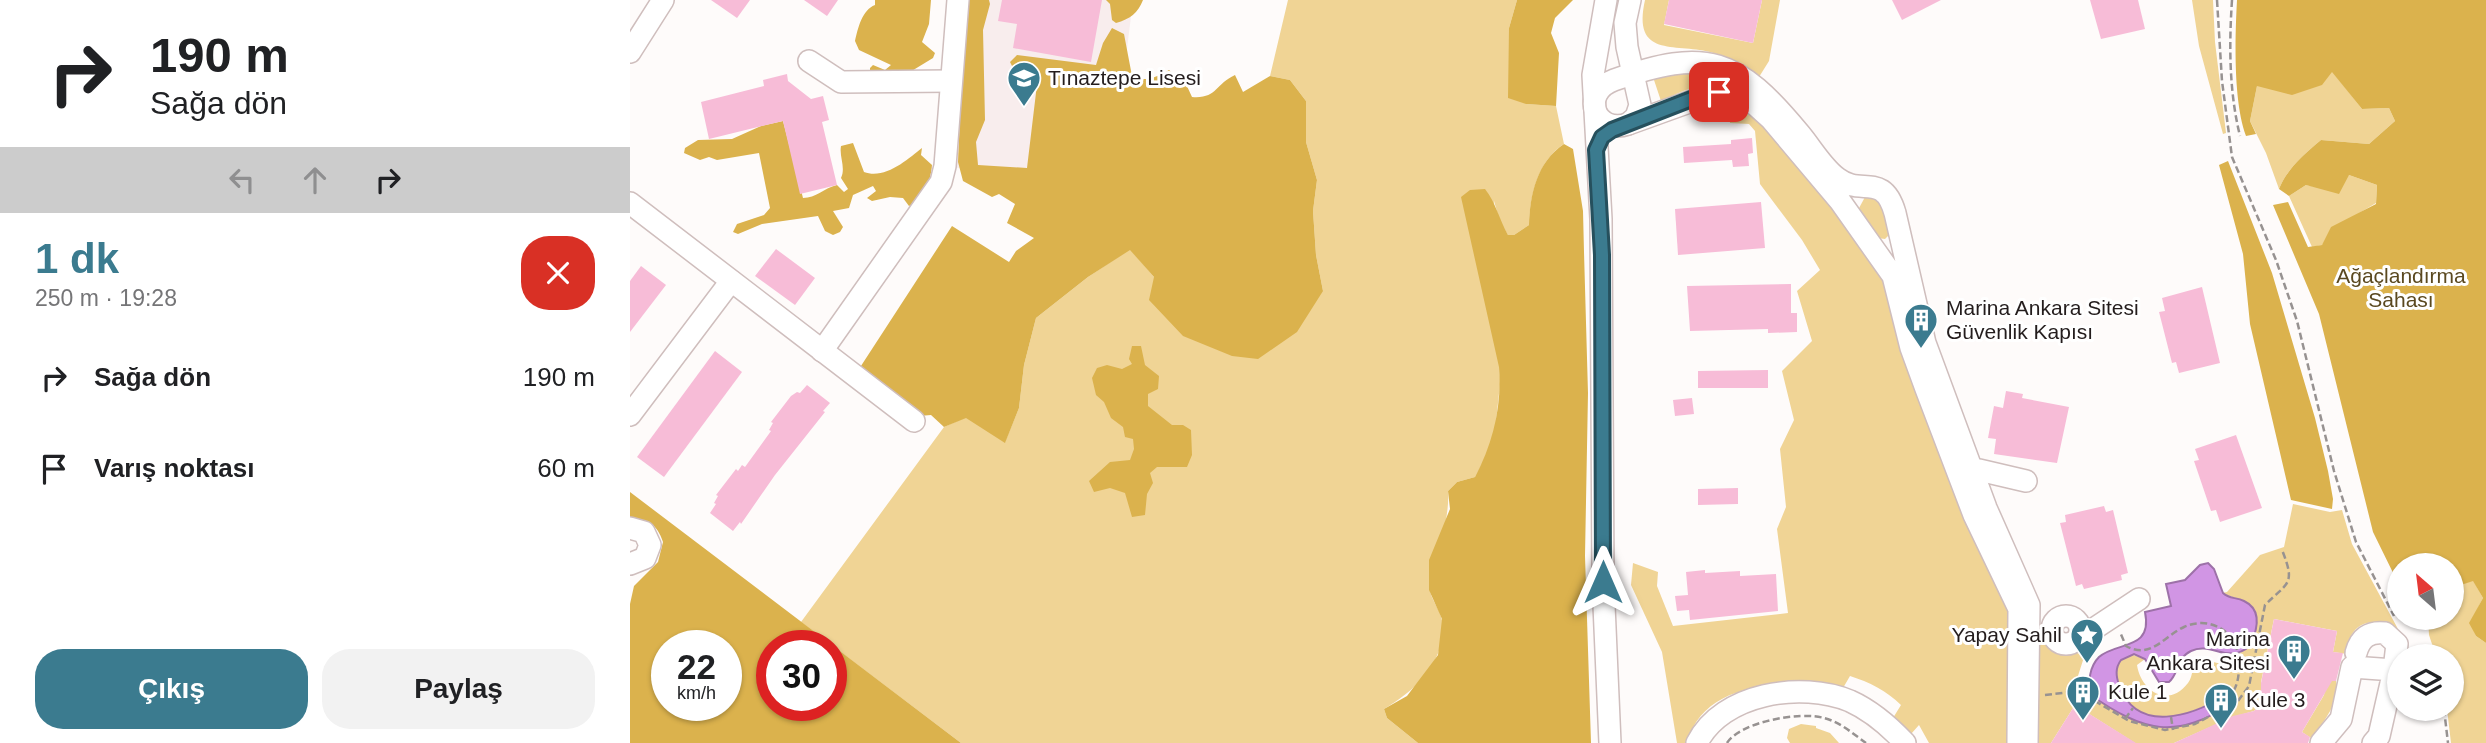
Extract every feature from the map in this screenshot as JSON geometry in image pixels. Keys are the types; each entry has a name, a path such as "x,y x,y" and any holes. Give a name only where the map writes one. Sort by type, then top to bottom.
{"street":[{"path":"630,52 663,0"},
{"path":"822,351 941,182 945,166 958,0"},
{"path":"1606,0 1594,65 1594,107 1602,243 1603,582 1610,743"},
{"path":"1630,0 1625,23 1632,74 1640,104 1636,117 1625,125 1604,122 1594,107 1600,88 1632,74 1669,63"},
{"path":"1625,23 1631,38 1642,51 1653,58 1669,63 1711,65 1744,77 1763,91 1838,179 1883,190 1888,194 1926,344 1966,473 1974,514 2030,613 2027,743"},
{"path":"809,61 842,82 951,81"},
{"path":"1596,150 1602,137 1625,125 1708,94 1725,93 1743,97 1756,105 1771,119 1851,216 1897,285 1911,348 1926,389 1966,473"},
{"path":"1851,216 1850,207 1855,195 1867,186"},
{"path":"632,210 732,281 914,421"},
{"path":"1871,243 1888,244 1898,236 1899,230"},
{"path":"630,415 732,281"},
{"path":"1966,473 1985,471 2026,481"},
{"path":"630,528 644,532 650,545 645,558 630,564"},
{"path":"2021,598 2036,594 2062,618"},
{"path":"2018,743 2021,598"},
{"path":"2138,599 2077,640 2063,644 2055,639 2052,629 2062,618 2138,599"},
{"path":"2321,743 2341,719 2354,660 2365,636 2375,632 2385,633 2397,644"},
{"path":"2354,660 2387,668"},
{"path":"1697,743 1710,723 1737,704 1763,697 1805,692 1832,696 1856,704 1905,743"},
{"path":"2373,743 2379,736 2387,701"}],"path":[{"path":"2217,0 2219,54 2232,157 2276,260 2297,321 2334,471 2356,542 2387,603"},
{"path":"2232,0 2231,75 2234,110 2240,136"},
{"path":"2028,676 2043,695 2082,692 2126,719 2151,729 2173,729 2211,718 2238,701 2249,686 2265,605 2282,592 2288,580 2289,567 2281,550"},
{"path":"2121,625 2122,641 2126,646 2138,650 2165,643 2188,626 2212,624 2233,638 2238,654 2239,677 2233,692 2238,701"},
{"path":"2126,719 2133,708"},
{"path":"1727,743 1743,730 1764,722 1816,716 1845,727 1866,743"},
{"path":"2171,717 2173,729"},
{"path":"2445,721 2448,743"}],"shaded area":[{"name":"Tınaztepe Lisesi","path":"958,0 1133,0 1124,73 1043,180 945,166"},
{"path":"1288,0 1517,0 1509,28 1526,104 1556,106 1564,144 1548,159 1537,179 1529,225 1514,235 1508,235 1500,222 1494,201 1500,384 1495,431 1475,477 1457,482 1448,491 1445,526 1430,585 1442,620 1440,648 1427,673 1418,683 1384,709 1387,718 1418,743 961,743 847,657 847,630 812,630 801,622 944,427 966,417 1005,442 1019,408 1024,365 1036,318 1088,277 1130,249 1154,277 1323,291 1316,255 1313,211 1317,180 1306,142 1306,101 1290,80 1270,76"},
{"path":"1645,0 1669,0 1664,25 1753,43 1762,0 1780,0 1769,61 1759,77 1736,62 1717,54 1670,47 1650,40 1643,19"},
{"path":"2192,0 2213,0 2226,133 2223,134 2199,46"},
{"path":"1706,71 1750,88 1725,84 1705,85 1661,101 1653,77"},
{"path":"2332,71 2362,109 2389,108 2395,121 2369,144 2321,140 2291,168 2279,189 2266,153 2250,121 2257,86"},
{"path":"1728,106 1749,111 1759,118 1833,206 1888,283 2013,613 2008,743 1929,743 1919,725 1911,734 1893,718 1901,705 1896,700 1850,676 1843,688 1775,685 1730,695 1712,706 1697,721 1687,743 1677,743 1662,652 1631,585 1633,563 1658,572 1657,586 1673,626 1788,613 1777,529 1786,507 1780,449 1794,420 1782,371 1812,341 1797,291 1820,270 1802,240 1760,184 1755,131 1749,124 1730,123"},
{"path":"2349,175 2377,185 2376,203 2351,218 2322,245 2312,247 2289,196 2306,185 2317,187"},
{"path":"1879,195 1891,233 1885,239 1877,238 1858,210 1865,197"},
{"path":"2293,504 2330,512 2342,510 2352,544 2387,609 2387,623 2373,622 2360,626 2351,636 2347,654 2333,652 2337,631 2274,619 2261,682 2261,705 2254,711 2233,717 2174,743 2135,743 2075,705 2051,743 2033,743 2036,616 2053,647 2060,651 2085,654 2077,679 2085,691 2138,722 2169,727 2184,725 2216,713 2233,702 2226,695 2186,713 2158,717 2145,714 2133,707 2122,691 2117,676 2118,663 2130,654 2145,659 2137,665 2144,682 2156,694 2164,696 2180,691 2188,683 2198,658 2225,665 2239,664 2238,654 2252,640 2257,620 2238,599 2222,593 2227,592 2260,555 2284,547"},
{"path":"2208,563 2214,569 2223,593 2244,601 2254,610 2257,621 2250,646 2234,653 2206,649 2191,651 2180,662 2169,682 2159,682 2145,659 2134,654 2121,660 2117,678 2127,701 2139,711 2152,716 2182,714 2226,695 2234,702 2194,723 2160,727 2127,717 2089,694 2091,670 2099,657 2139,639 2146,624 2145,612 2171,606 2166,584 2185,580 2200,565"},
{"path":"2473,580 2483,598 2470,623 2476,636 2486,643 2486,743 2451,743 2448,721 2464,721 2464,644 2432,644 2429,635 2429,630 2464,630 2464,583"},
{"path":"2327,680 2336,681 2336,696 2330,711 2311,738 2302,732 2324,695"},
{"path":"1801,724 1816,726 1830,733 1839,743 1790,743 1787,738 1789,729"}],"green space":[{"path":"875,0 931,0 929,24 922,42 935,53 933,58 910,72 870,74 873,65 885,70 891,65 859,50 855,41 861,20 875,5"},
{"path":"965,0 989,0 990,4 983,30 985,120 976,142 978,165 1027,168 1038,76 1014,70 1010,62 1017,55 1096,65 1103,43 1112,28 1124,34 1132,76 1146,79 1169,70 1186,84 1192,97 1206,96 1235,75 1243,92 1270,76 1290,80 1306,101 1306,142 1317,180 1313,211 1316,255 1323,291 1297,332 1258,359 1232,356 1183,336 1149,300 1154,277 1130,250 1088,277 1036,318 1024,365 1019,408 1005,443 966,418 944,427 931,415 919,416 859,369 952,226 1009,262 1016,251 1034,238 1007,223 1015,204 999,194 992,197 963,181 958,162"},
{"path":"1106,0 1143,0 1133,15 1116,23 1112,20 1110,4"},
{"path":"1517,0 1573,0 1555,18 1551,33 1559,53 1556,106 1526,104 1508,98 1509,28"},
{"name":"Ağaçlandırma Sahası","path":"2237,0 2486,0 2486,643 2476,636 2469,623 2483,598 2473,581 2464,584 2464,553 2387,553 2387,561 2373,532 2319,314 2273,205 2288,202 2308,247 2322,245 2331,227 2376,204 2377,185 2349,175 2339,194 2306,185 2289,196 2279,189 2282,182 2297,162 2321,140 2369,144 2395,121 2389,108 2362,109 2332,72 2322,85 2292,95 2257,86 2250,121 2256,134 2246,136 2239,105"},
{"path":"783,121 803,198 837,185 844,192 848,189 841,178 841,146 853,143 864,172 872,174 896,167 922,148 921,155 932,165 926,189 919,199 909,206 903,198 890,197 872,201 867,198 876,191 873,186 853,195 849,208 833,211 843,227 833,235 825,231 818,216 762,224 738,234 733,232 737,224 764,215 770,208 759,153 700,160 684,153 685,148 698,140 732,139 761,126"},
{"path":"1564,144 1573,149 1583,211 1588,393 1585,556 1591,743 1418,743 1387,718 1384,709 1407,696 1438,655 1442,619 1429,590 1429,560 1450,509 1448,491 1457,482 1475,477 1481,464 1495,424 1499,396 1499,367 1461,197 1470,190 1485,189 1508,235 1514,235 1529,225 1533,190 1541,169"},
{"path":"2228,161 2272,273 2315,418 2328,471 2332,509 2291,500 2250,324 2243,254 2219,165"},
{"path":"1132,346 1141,346 1145,365 1159,376 1158,389 1148,394 1148,406 1172,425 1183,425 1191,430 1192,455 1187,467 1157,467 1150,473 1153,483 1147,494 1145,515 1132,517 1125,493 1110,488 1094,492 1089,481 1110,462 1130,460 1134,449 1133,439 1125,437 1123,427 1111,418 1104,402 1096,395 1092,378 1097,368 1107,365 1122,369 1132,364 1129,359"},
{"path":"630,492 812,630 756,630 756,721 847,721 847,657 961,743 630,743 630,604 634,586 658,562 663,542 658,531 642,520 630,519"}],"building":[{"path":"711,0 750,0 737,18"},
{"path":"804,0 838,0 827,16"},
{"path":"1002,0 1102,0 1091,62 1013,48 1017,24 998,21"},
{"path":"1669,0 1762,0 1753,43 1664,24"},
{"path":"1892,0 1941,0 1902,20"},
{"path":"2090,0 2138,0 2145,29 2101,39"},
{"path":"787,74 788,81 811,99 823,96 829,120 822,122 837,185 800,194 783,121 709,139 701,102 764,86 763,80"},
{"path":"1752,138 1753,153 1748,154 1749,166 1733,167 1732,160 1684,163 1683,147 1731,144 1731,140"},
{"path":"1761,202 1765,248 1678,255 1675,209"},
{"path":"776,249 815,278 795,305 755,276"},
{"path":"641,266 666,285 630,332 630,281"},
{"path":"1791,284 1791,313 1797,313 1797,332 1768,333 1768,329 1690,331 1687,286"},
{"path":"2202,287 2220,363 2179,373 2176,362 2172,363 2159,312 2165,311 2162,298"},
{"path":"715,351 742,372 664,477 637,457"},
{"path":"1768,370 1768,388 1698,388 1698,371"},
{"path":"807,385 830,403 741,524 740,522 733,531 710,513 716,504 716,495 736,469 738,471 742,465 745,467 771,431 771,422 791,396 800,393"},
{"path":"2006,391 2023,394 2022,398 2069,407 2057,463 1994,454 1996,439 1988,438 1994,406 2003,408"},
{"path":"1692,398 1694,414 1675,416 1673,400"},
{"path":"2236,435 2262,508 2220,522 2216,510 2211,511 2194,461 2199,460 2195,449"},
{"path":"1738,488 1738,504 1698,505 1698,489"},
{"path":"2104,506 2106,512 2113,510 2128,573 2121,575 2122,580 2084,589 2082,584 2076,586 2060,523 2066,522 2065,515"},
{"path":"1705,570 1705,573 1740,571 1740,576 1776,574 1778,611 1690,620 1689,610 1677,611 1675,596 1688,595 1686,572"},
{"name":"Marina Ankara Sitesi","path":"2274,619 2337,631 2333,652 2343,653 2336,681 2332,681 2302,732 2310,737 2308,743 2174,743 2233,716 2254,711 2261,705 2261,683"},
{"name":"Kule 1","path":"2075,705 2136,743 2051,743"}],"place":[{"name":"Tınaztepe Lisesi","path":"1024,108"},
{"name":"Marina Ankara Sitesi Güvenlik Kapısı","path":"1921,350"},
{"name":"Yapay Sahil","path":"2087,665"},
{"name":"Marina Ankara Sitesi","path":"2294,681"},
{"name":"Kule 1","path":"2083,722"},
{"name":"Kule 3","path":"2221,730"}],"route":[{"path":"1603,582 1602,255 1596,150 1602,137 1612,130 1694,98 1719,92"}]}
